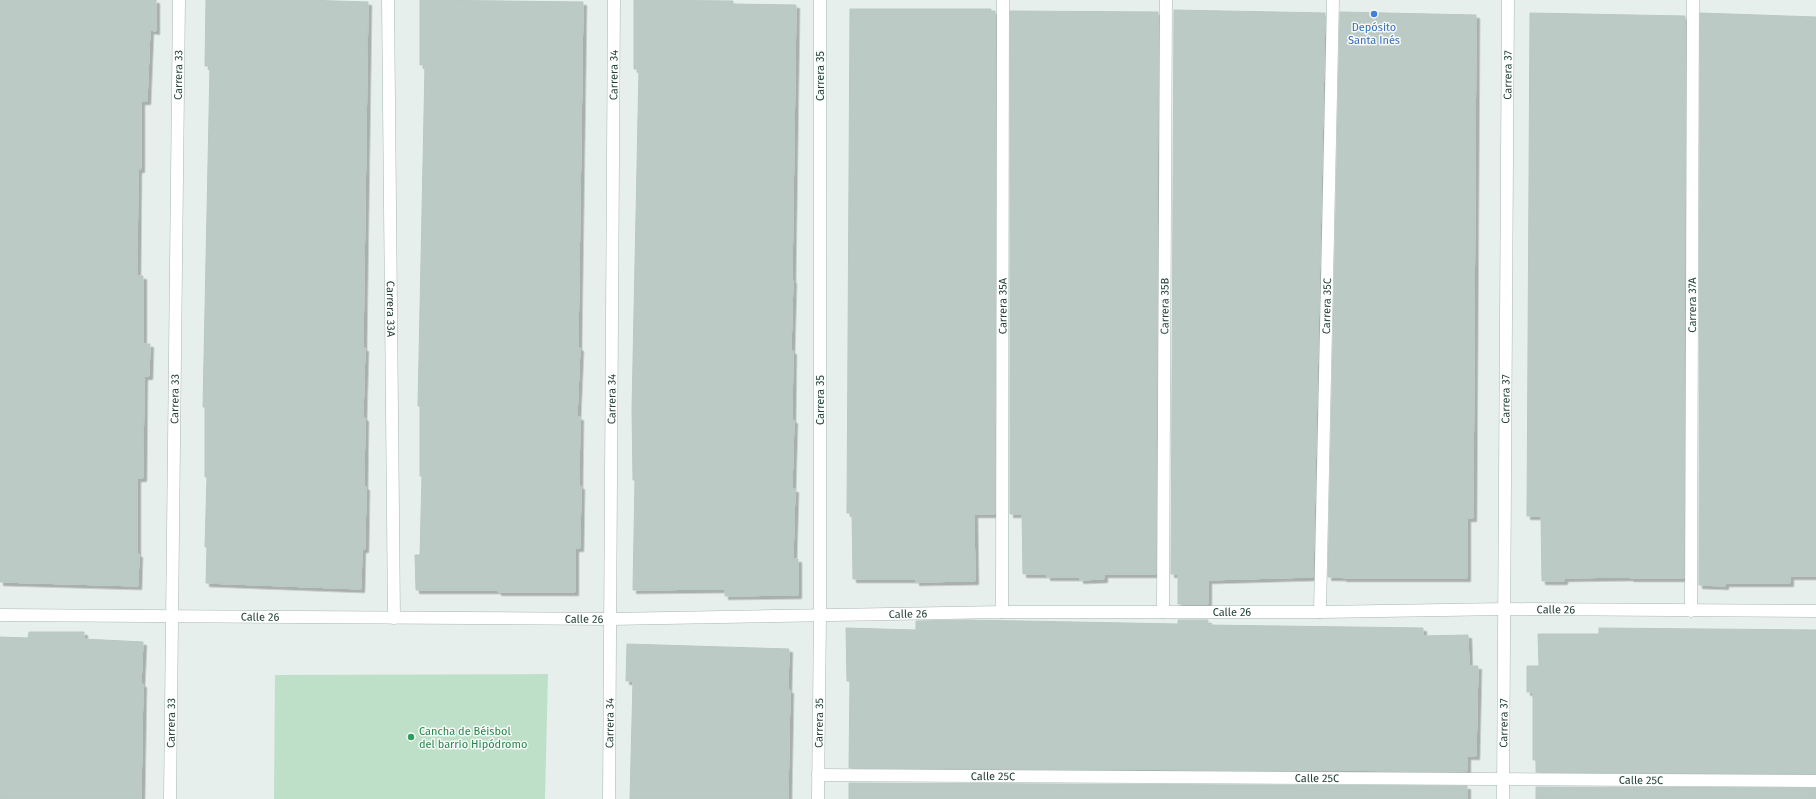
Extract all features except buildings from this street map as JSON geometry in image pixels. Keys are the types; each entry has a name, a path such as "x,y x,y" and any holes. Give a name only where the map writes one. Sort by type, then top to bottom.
{"street":[{"name":"Carrera 33","path":"170,799 178,0"},
{"name":"Carrera 33A","path":"388,0 394,618"},
{"name":"Carrera 34","path":"609,799 614,0"},
{"name":"Carrera 35","path":"818,799 820,616 820,0"},
{"name":"Carrera 35A","path":"1002,612 1003,0"},
{"name":"Carrera 35B","path":"1163,612 1166,0"},
{"name":"Carrera 35C","path":"1320,612 1333,0"},
{"name":"Carrera 37","path":"1503,799 1508,0"},
{"name":"Carrera 37A","path":"1691,611 1692,0"},
{"name":"Calle 26","path":"0,615 610,619 1002,612 1320,612 1505,609 1816,611"},
{"name":"Calle 25C","path":"818,775 1816,781"}],"green space":[{"name":"Cancha de Béisbol del barrio Hipódromo","path":"548,674 545,799 274,799 275,675"}],"place":[{"name":"Depósito Santa Inés","path":"1374,14"},
{"name":"Cancha de Béisbol del barrio Hipódromo","path":"411,737"}]}
